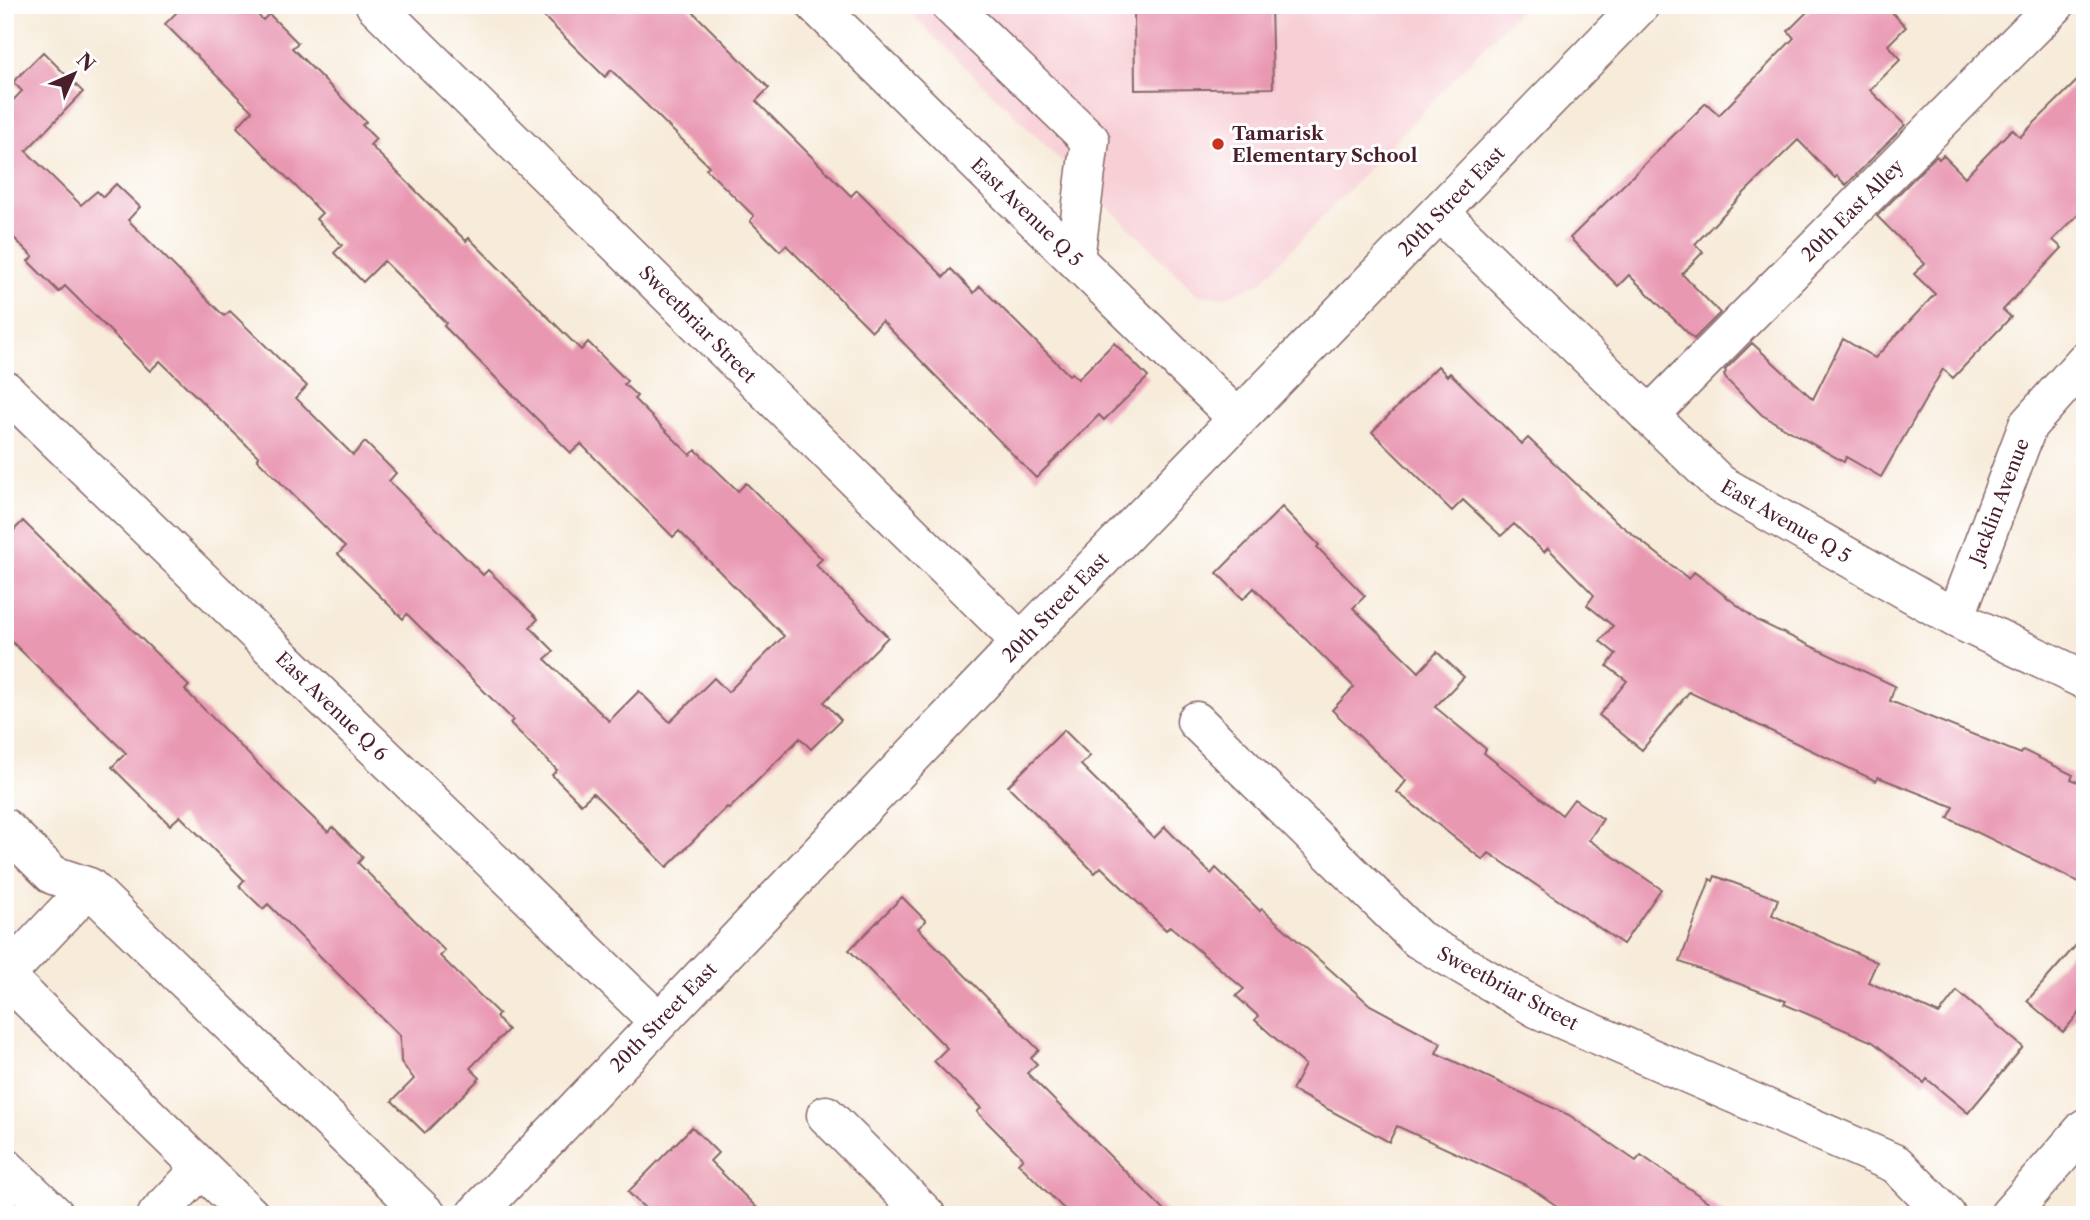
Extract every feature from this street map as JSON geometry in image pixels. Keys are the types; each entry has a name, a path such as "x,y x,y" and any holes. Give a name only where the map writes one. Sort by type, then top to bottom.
{"street":[{"name":"Sweetbriar Street","path":"375,5 1021,642"},
{"name":"East Avenue Q 5","path":"816,5 1238,419"},
{"path":"950,5 1090,140 1074,259"},
{"name":"20th Street East","path":"496,1207 658,1021 1021,642 1640,5"},
{"name":"20th East Alley","path":"1649,416 2054,5"},
{"name":"East Avenue Q 5","path":"1440,213 1720,484 1955,618 2085,680"},
{"name":"Jacklin Avenue","path":"1955,618 2028,425 2085,361"},
{"name":"East Avenue Q 6","path":"5,390 658,1021"},
{"name":"Sweetbriar Street","path":"1196,720 1418,939 1538,1009 1896,1164 1946,1215"},
{"path":"5,828 53,875 89,887 427,1215"},
{"path":"89,887 5,976 250,1215"},
{"path":"826,1115 926,1215"},
{"path":"2010,1215 2085,1128"},
{"path":"5,1167 55,1215"},
{"path":"157,1215 202,1168"}],"shaded area":[{"name":"Tamarisk Elementary School","path":"902,5 1524,5 1260,283 1225,297 1198,295"}],"building":[{"path":"184,5 248,5 263,20 269,14 298,43 292,48 366,122 362,125 376,139 370,145 466,241 469,238 581,350 588,342 627,381 624,384 637,396 634,399 690,455 696,450 738,491 746,483 822,559 816,565 888,637 824,702 841,720 811,749 800,738 667,867 593,793 581,804 552,775 557,770 510,723 513,720 407,614 403,619 338,554 345,547 257,459 259,457 160,361 150,371 65,286 59,292 28,261 33,257 5,229 5,109 22,91 13,82 43,52 83,92 26,151 81,205 97,191 103,197 116,184 140,207 128,220 224,316 230,311 307,386 296,398 353,455 365,442 396,473 389,481 483,575 488,570 538,619 530,627 554,651 545,659 609,721 639,691 670,722 714,678 728,692 784,636 679,531 673,537 581,444 571,453 444,326 446,323 384,261 363,282 334,253 342,245 316,219 322,213 237,127 252,111 165,24"},
{"path":"532,5 686,5 769,88 756,101 851,196 857,190 944,277 951,269 974,293 980,286 1069,375 1072,373 1078,379 1114,343 1148,377 1104,420 1099,415 1036,478 882,321 872,331 786,245 780,251 750,221 754,216 706,169 709,166 611,70 605,77"},
{"path":"1134,5 1271,5 1273,88 1135,90"},
{"path":"1814,5 1885,5 1906,27 1888,45 1901,59 1870,90 1905,125 1846,185 1837,176 1835,178 1798,140 1745,192 1695,244 1703,252 1682,274 1720,313 1694,339 1629,275 1618,286 1570,238 1706,103 1719,115 1794,38 1788,31"},
{"path":"2085,73 2085,208 2053,240 2062,248 2003,310 2011,317 1953,378 1943,369 1881,477 1846,457 1844,462 1762,415 1726,379 1725,370 1752,343 1813,399 1843,339 1875,358 1935,294 1914,274 1925,264 1877,216 1936,156 1939,159 1943,155 1965,177 2012,129 2020,137"},
{"path":"1438,366 1447,376 1450,373 1522,444 1528,438 1612,518 1689,579 1694,572 1758,621 1895,686 1890,701 2021,754 2023,750 2073,775 2071,779 2085,785 2085,885 1948,818 1954,807 1878,777 1876,781 1689,692 1642,750 1599,715 1627,681 1607,666 1616,654 1600,641 1613,626 1587,605 1594,595 1548,548 1544,552 1514,524 1501,536 1463,500 1452,511 1372,432"},
{"path":"1282,507 1365,596 1353,608 1419,672 1437,652 1464,677 1435,707 1486,749 1484,753 1562,815 1574,799 1603,819 1589,840 1661,889 1623,944 1489,853 1483,860 1397,792 1406,781 1332,710 1354,687 1254,588 1243,599 1217,573"},
{"path":"23,521 189,686 185,690 280,786 328,832 333,827 363,857 358,863 445,951 440,956 499,1014 496,1017 508,1030 470,1068 480,1078 425,1133 392,1101 414,1079 401,1062 400,1036 268,904 263,909 239,886 244,880 180,816 170,825 112,767 126,753 5,635 5,539"},
{"path":"1064,730 1090,756 1081,765 1154,838 1165,827 1211,874 1216,868 1260,911 1262,909 1370,1005 1441,1043 1436,1053 1569,1115 1636,1161 1641,1155 1727,1215 1570,1215 1528,1186 1397,1126 1389,1142 1292,1090 1305,1065 1255,1020 1258,1016 1236,996 1244,989 1170,926 1166,930 1101,867 1095,873 1008,786"},
{"path":"1715,876 1778,899 1772,915 1877,962 1868,982 1939,1014 1957,991 2023,1047 1968,1113 1927,1079 1924,1083 1873,1042 1784,1004 1786,1001 1680,962 1710,879 1713,881"},
{"path":"902,897 926,921 918,928 1039,1050 1031,1058 1037,1064 1027,1073 1169,1215 1070,1215 1018,1163 1023,1158 977,1112 981,1108 934,1061 947,1048 849,950"},
{"path":"2085,935 2085,1006 2063,1032 2027,1001"},
{"path":"692,1127 718,1153 710,1161 764,1215 652,1215 628,1192"}],"place":[{"name":"Tamarisk Elementary School","path":"1218,144"}]}
